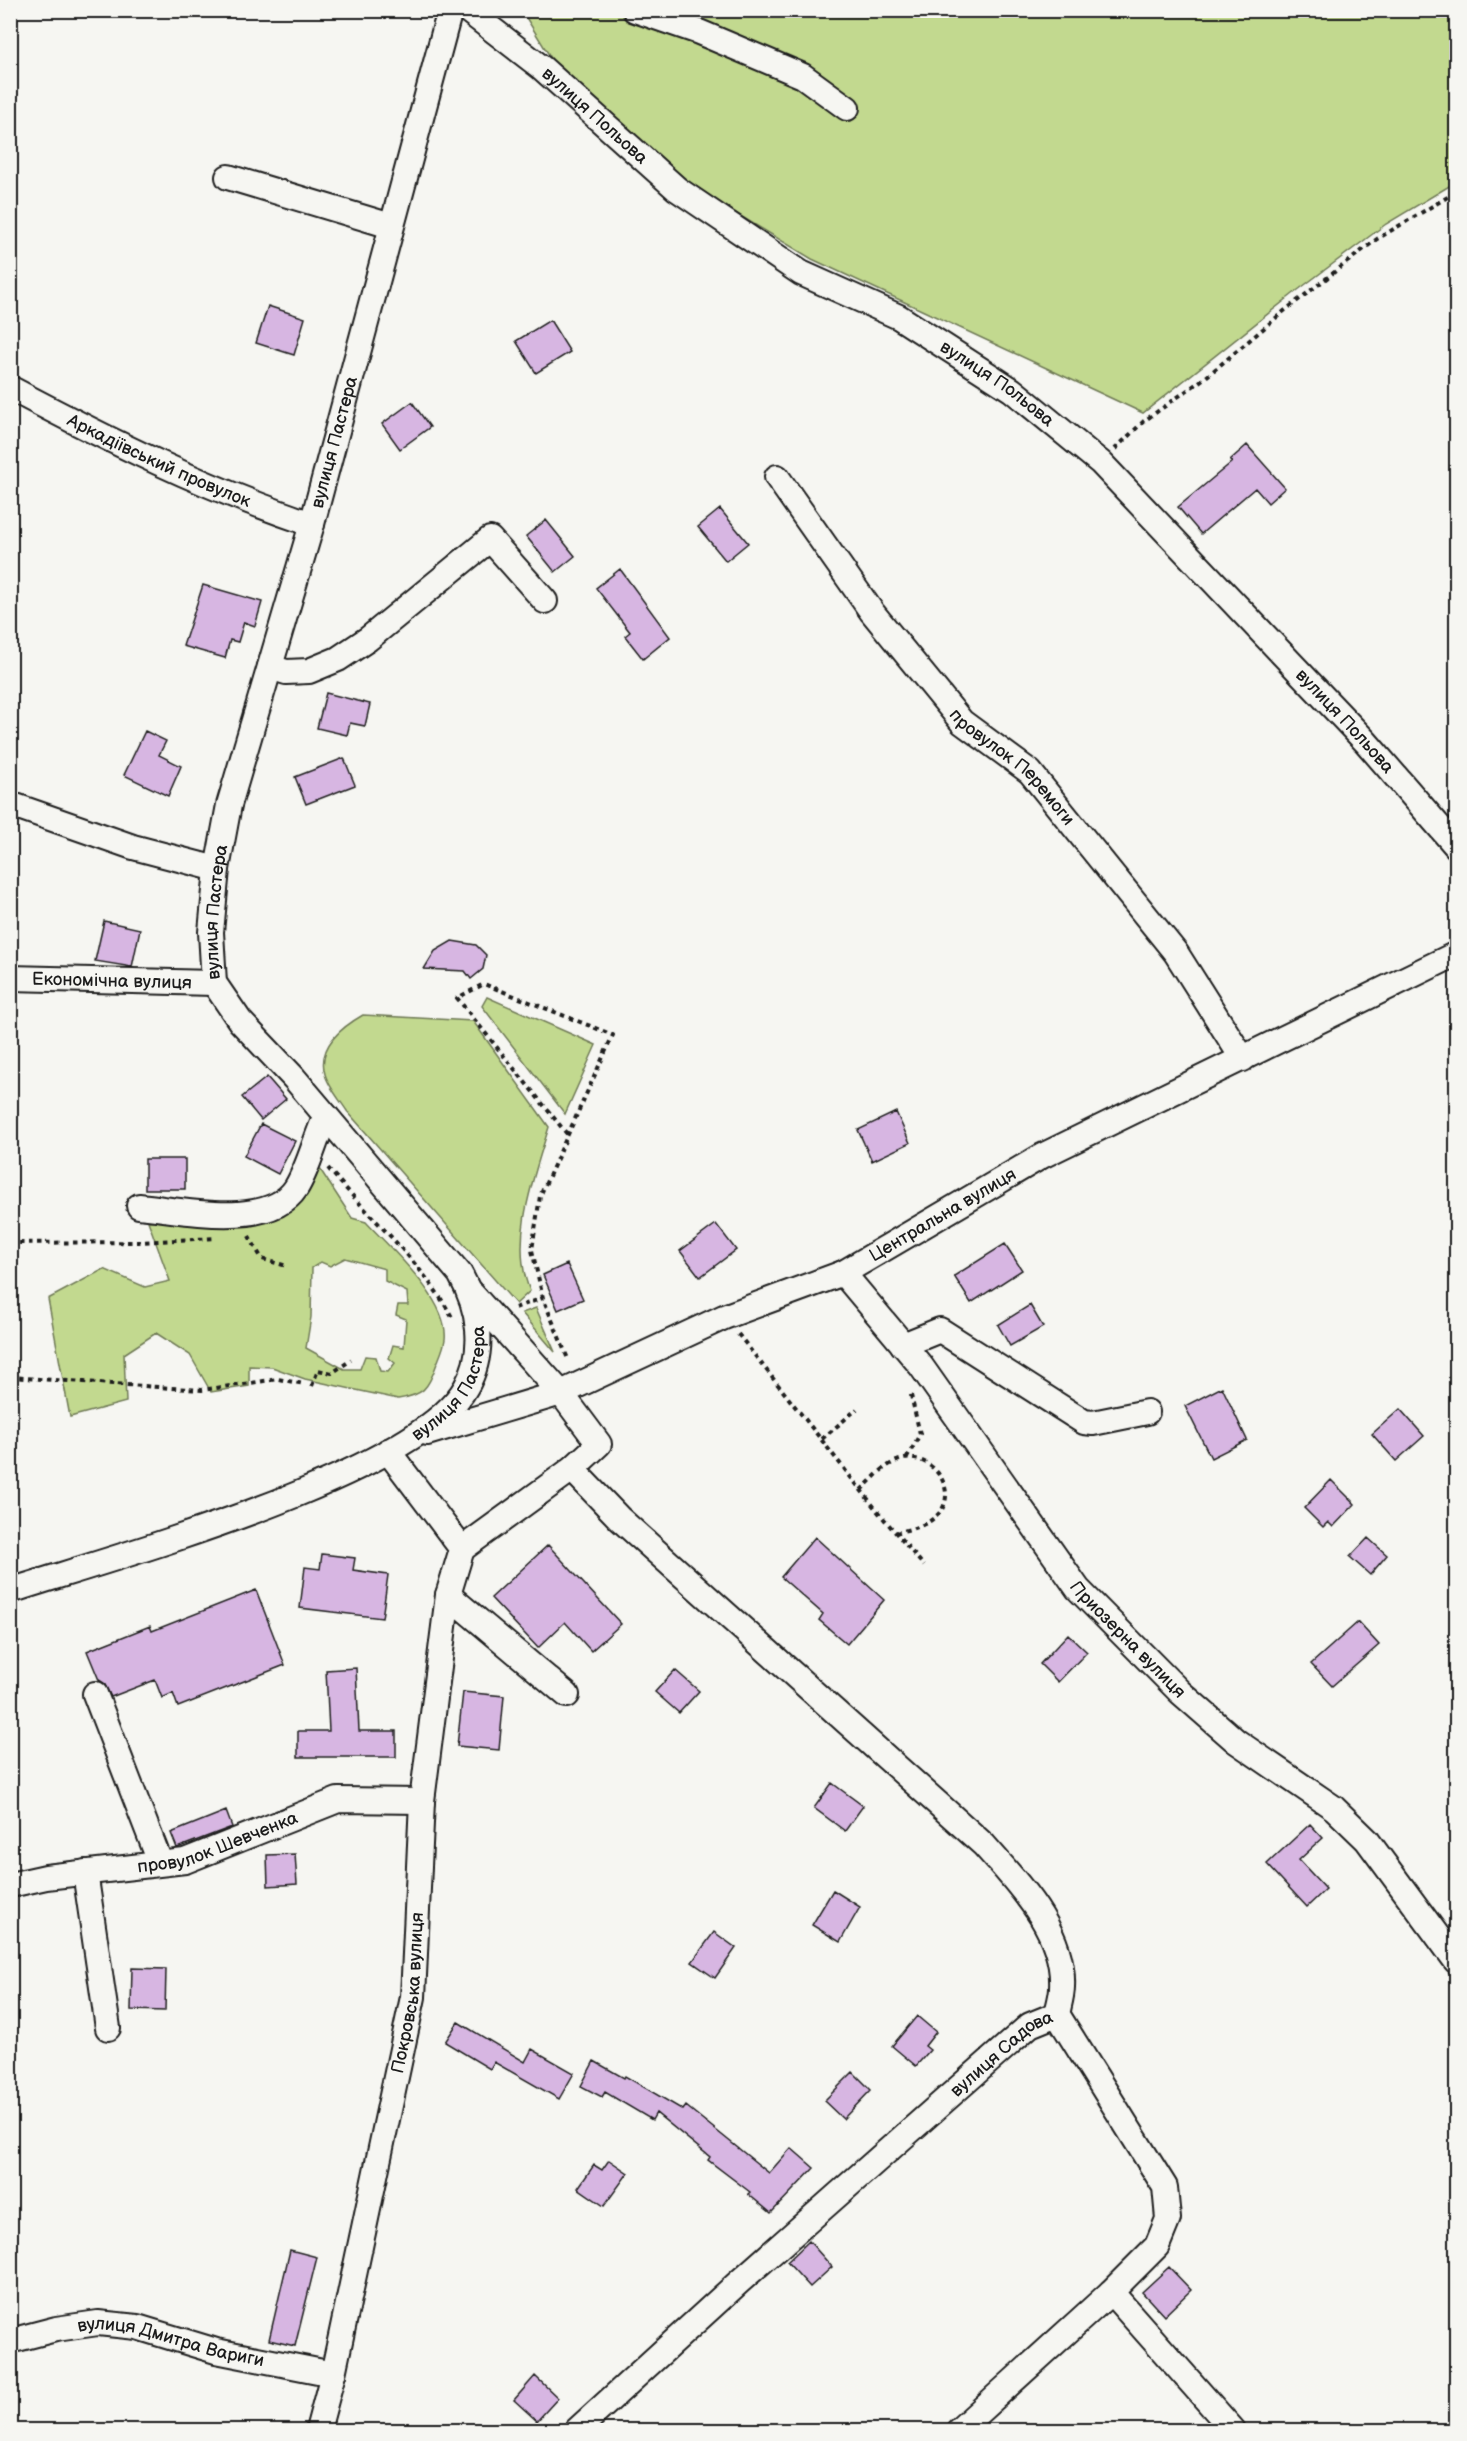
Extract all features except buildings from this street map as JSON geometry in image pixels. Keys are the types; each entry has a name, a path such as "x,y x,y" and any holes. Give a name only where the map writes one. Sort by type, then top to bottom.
{"street":[{"name":"вулиця Пастера","path":"10,1591 226,1521 345,1472 388,1451 413,1437 451,1408 467,1386 476,1361 479,1340 471,1293 460,1274 294,1078 240,1021 214,983 211,932 217,869 229,805 312,524 450,10"},
{"name":"вулиця Польова","path":"467,10 542,68 677,189 801,273 899,317 993,378 1101,463 1366,742 1456,846"},
{"path":"635,10 699,32 803,76 847,108"},
{"path":"228,177 391,226"},
{"name":"Аркадіївський провулок","path":"10,388 136,453 244,501 312,524"},
{"name":"провулок Перемоги","path":"777,477 872,612 962,722 1030,772 1168,944 1243,1059"},
{"path":"270,667 286,672 309,671 338,659 368,639 490,538 545,601"},
{"path":"10,804 133,847 217,869"},
{"name":"Центральна вулиця","path":"413,1437 561,1393 724,1317 843,1273 1042,1156 1456,954"},
{"name":"Економічна вулиця","path":"10,978 214,983"},
{"path":"139,1206 241,1214 259,1213 279,1205 295,1189 326,1116"},
{"name":"Приозерна вулиця","path":"843,1273 903,1345 1003,1480 1078,1589 1204,1713 1236,1741 1334,1808 1367,1840 1456,1961"},
{"path":"388,1451 462,1548 572,1469 599,1444 561,1393 471,1293"},
{"path":"903,1345 940,1330 1084,1422 1093,1423 1147,1412"},
{"path":"572,1469 620,1519 984,1845 1032,1901 1057,1949 1062,1986 1057,2014"},
{"name":"Покровська вулиця","path":"318,2430 333,2374 413,1997 422,1801 448,1596 462,1548"},
{"path":"448,1596 567,1695"},
{"path":"95,1694 160,1862"},
{"name":"провулок Шевченка","path":"10,1885 85,1872 185,1861 338,1800 422,1801"},
{"path":"85,1872 108,2028"},
{"name":"вулиця Садова","path":"577,2430 739,2282 1030,2025 1057,2014 1165,2187 1168,2219 1157,2246 1111,2292 959,2430"},
{"path":"1111,2292 1233,2430"},
{"name":"вулиця Дмитра Вариги","path":"10,2341 56,2328 98,2323 137,2326 216,2351 333,2374"}],"path":[{"path":"1101,463 1144,421 1206,377 1283,312 1368,246 1456,192"},
{"path":"567,1134 457,998 484,984 613,1035 540,1196 532,1250 543,1298 568,1359"},
{"path":"312,1146 357,1204 415,1266 445,1305 456,1325"},
{"path":"241,1236 252,1236 262,1259 287,1266"},
{"path":"10,1243 141,1242 219,1238"},
{"path":"515,1308 543,1298"},
{"path":"724,1317 924,1566"},
{"path":"312,1386 318,1370 332,1373 351,1360"},
{"path":"10,1377 202,1390 278,1379 304,1384"},
{"path":"908,1381 920,1434 908,1458"},
{"path":"822,1439 857,1410"},
{"path":"861,1490 896,1461 908,1458 930,1464 944,1483 945,1495 936,1517 921,1526 896,1533"}],"green space":[{"path":"522,11 1456,11 1456,182 1386,224 1298,290 1143,413 812,259 691,186 554,63"},
{"path":"487,997 596,1045 565,1114 482,1006"},
{"path":"363,1015 473,1021 549,1127 531,1188 523,1230 524,1272 530,1291 516,1304 347,1111 329,1083 323,1064 328,1047 347,1025"},
{"path":"316,1163 352,1218 366,1222 389,1246 416,1276 438,1308 444,1324 445,1339 433,1374 423,1390 398,1399 305,1379 272,1367 249,1366 249,1386 211,1392 190,1355 156,1333 124,1354 126,1402 70,1417 48,1299 104,1269 145,1287 170,1281 148,1221 186,1219 237,1223","holes":["345,1258 385,1269 385,1281 407,1292 408,1305 398,1305 396,1315 406,1319 404,1347 393,1345 389,1358 395,1363 388,1372 380,1371 376,1357 365,1356 360,1369 344,1369 306,1348 311,1317 312,1268 321,1262 330,1266"]},
{"path":"536,1308 555,1352 522,1313"}]}
